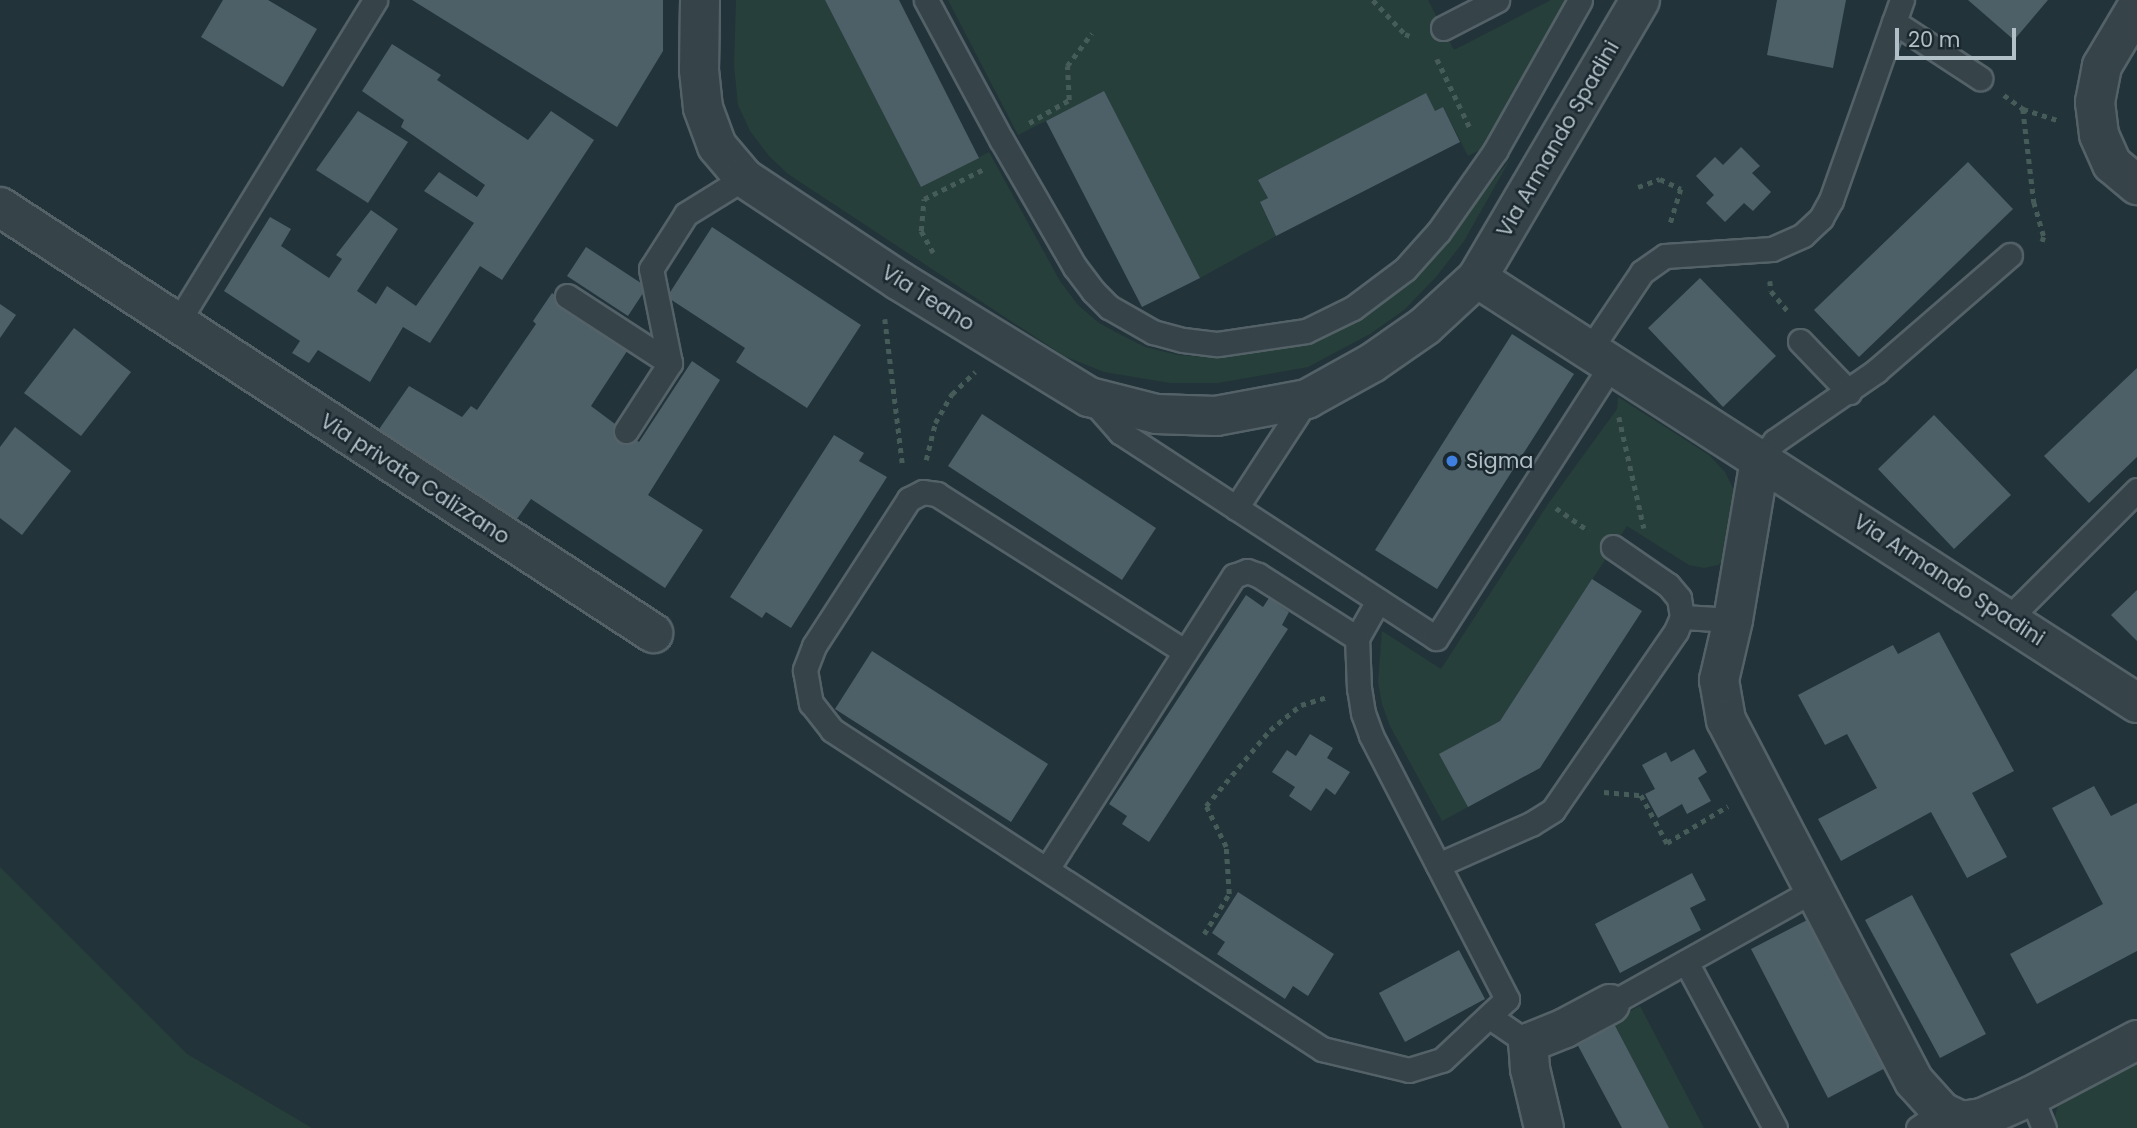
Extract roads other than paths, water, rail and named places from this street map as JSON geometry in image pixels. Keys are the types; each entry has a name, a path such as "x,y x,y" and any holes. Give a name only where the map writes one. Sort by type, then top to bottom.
{"street":[{"name":"Via Teano","path":"700,0 699,70 704,108 717,146 744,178 908,286 1089,397 1156,414 1216,416 1307,398"},
{"name":"Via Armando Spadini","path":"1307,398 1372,363 1425,327 1477,278 1640,0"},
{"path":"2137,7 2102,66 2095,102 2099,135 2112,164 2137,185"},
{"name":"Via privata Calizzano","path":"0,208 653,633"},
{"name":"Via Armando Spadini","path":"1477,278 2012,620 2137,703"},
{"path":"1760,460 1733,620 1719,680 1726,720 1812,891 1914,1082 1930,1120 1961,1121 2038,1112 2137,1040"},
{"path":"1544,1128 1530,1069 1528,1043 1565,1028 1610,1004"}],"lane":[{"path":"176,325 375,0"},
{"path":"926,0 1075,267 1109,307 1153,332 1183,340 1218,344 1306,331 1353,308 1405,269 1439,232 1495,151 1580,0"},
{"path":"1436,35 1497,0"},
{"path":"1089,397 1119,432 1436,638 1531,491 1642,272 1665,256 1772,248 1802,235 1821,218 1831,200 1902,0"},
{"path":"1894,22 1980,78"},
{"path":"626,431 670,363 651,269 686,214 744,178"},
{"path":"1760,460 1775,441 1849,392 2010,255"},
{"path":"567,296 670,363"},
{"path":"1800,341 1849,392"},
{"path":"1236,508 1307,398"},
{"path":"2012,620 2021,606 2137,490"},
{"path":"1184,651 937,494 916,496 814,646 805,670 811,703 832,730 1322,1049 1409,1070 1442,1060 1507,999 1371,735 1359,688 1357,638 1378,601"},
{"path":"1438,865 1531,824 1553,810 1569,790 1682,617 1679,598 1651,572 1613,547"},
{"path":"1047,869 1234,576 1247,571 1258,575 1357,638"},
{"path":"1682,617 1733,620"},
{"path":"1610,1004 1812,891"},
{"path":"1686,962 1775,1128"},
{"path":"1490,1017 1528,1043"}],"place":[{"name":"Sigma","path":"1452,461"}]}
